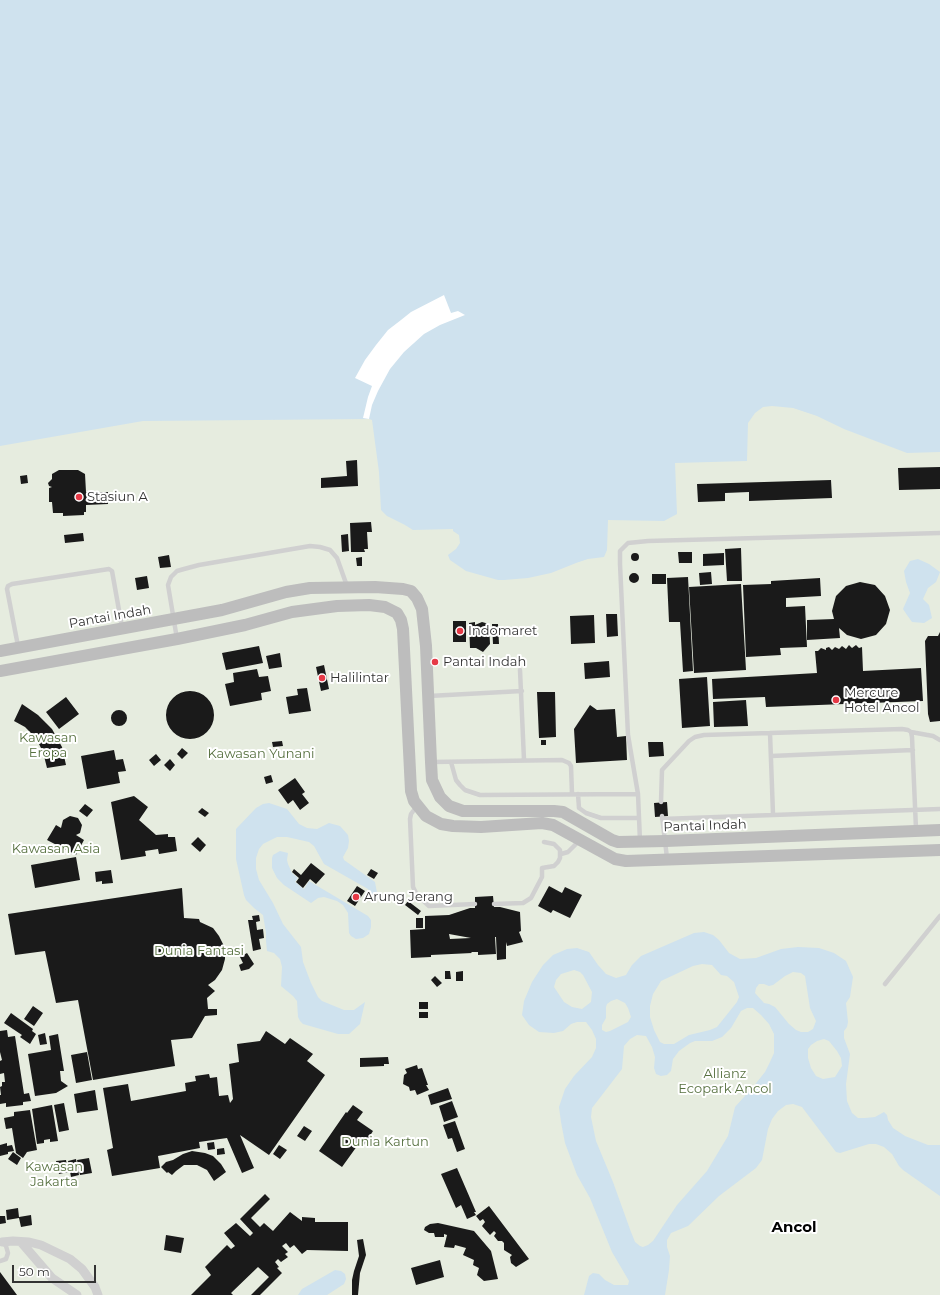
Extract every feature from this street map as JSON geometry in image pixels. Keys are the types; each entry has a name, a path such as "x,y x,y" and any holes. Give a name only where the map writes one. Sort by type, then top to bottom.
{"street":[{"name":"Pantai Indah","path":"0,651 222,610 286,592 310,588 396,588 411,591 417,598 422,609 426,646 432,780 444,802 449,806 463,811 564,812 618,842 940,830"},
{"path":"0,671 177,639 245,625 312,608 377,605 397,613 401,620 403,629 409,780 411,792 417,806 426,816 441,824 481,827 542,823 553,825 615,859 626,861 940,850"},
{"path":"1,1242 29,1242 41,1245 70,1259 82,1269 95,1287 98,1295"},
{"path":"21,1242 52,1278 77,1295"}],"lane":[{"path":"640,842 638,794 628,735 620,551 628,543 648,540 940,533"},
{"path":"177,639 168,585 171,577 176,571 199,565 310,546 330,550 338,558 347,587"},
{"path":"18,648 7,589 8,586 12,584 109,569 112,571 122,629"},
{"path":"520,670 524,760"},
{"path":"428,696 522,691"},
{"path":"661,802 662,770 689,741 695,737 902,728 910,732 932,736 940,740"},
{"path":"910,732 913,750 916,831"},
{"path":"770,733 773,814"},
{"path":"771,756 913,750"},
{"path":"430,762 562,760 569,763 571,766 572,794"},
{"path":"451,762 456,780 465,790 472,793 489,796 638,794"},
{"path":"578,794 579,808 586,813 601,818 639,818"},
{"path":"417,806 411,814 410,819 415,891 429,906 475,904"},
{"path":"667,860 666,841 662,818 940,809"},
{"path":"560,854 568,852 580,840"},
{"path":"494,904 523,902 528,900 534,894 542,877 542,868 554,866 558,862 560,854 554,844 544,842"},
{"path":"885,984 940,916"},
{"path":"0,1261 6,1259 8,1253 6,1246 1,1242"}],"green space":[{"path":"0,0 940,0 940,1295 0,1295"}],"water":[{"path":"0,0 940,0 940,452 907,453 844,429 817,416 793,408 772,406 763,407 755,413 748,423 747,461 675,463 677,514 664,521 608,520 607,550 604,557 588,559 551,573 528,578 498,580 466,571 450,560 448,555 456,549 460,543 459,535 453,531 453,529 413,530 387,516 381,510 379,472 372,420 369,419 143,421 0,446"},
{"path":"918,559 929,564 940,572 936,582 928,588 923,599 929,605 932,618 924,623 912,622 903,609 910,593 904,571 910,561"},
{"path":"269,803 287,809 299,824 307,828 317,829 329,823 340,826 348,835 349,841 348,848 343,857 344,860 375,882 378,898 377,900 368,889 324,864 314,846 309,842 287,837 277,837 263,844 259,849 256,858 256,869 259,880 273,903 283,924 301,947 303,962 318,997 322,1001 344,1010 354,1010 365,1002 360,1024 349,1034 338,1034 303,1024 300,1021 298,1017 297,1001 281,986 282,967 280,959 274,953 267,951 263,915 246,900 244,895 236,859 236,829 256,808 263,804"},
{"path":"280,851 288,853 288,864 292,873 298,878 295,882 304,889 309,881 368,916 371,920 369,934 363,938 356,939 351,936 349,933 348,913 343,905 337,901 324,897 318,898 311,903 284,885 277,878 272,868 273,855"},
{"path":"704,932 713,935 729,953 740,959 756,958 781,949 798,947 819,948 834,953 846,961 853,977 850,997 846,1003 848,1022 844,1031 844,1038 850,1054 846,1084 847,1101 852,1113 858,1118 875,1117 884,1112 893,1128 905,1136 928,1145 940,1145 940,1196 903,1170 892,1154 884,1147 876,1144 869,1144 840,1153 836,1152 802,1107 793,1104 786,1105 778,1111 772,1119 768,1129 762,1160 756,1168 719,1196 688,1226 671,1233 667,1240 667,1247 670,1256 665,1295 584,1295 589,1276 593,1273 599,1274 605,1280 614,1285 628,1285 629,1281 612,1252 590,1198 577,1175 565,1143 561,1122 559,1107 565,1089 574,1076 592,1057 596,1048 596,1039 586,1022 571,1024 563,1031 554,1033 539,1032 529,1025 522,1015 524,1001 532,982 543,965 553,955 567,949 577,948 589,952 606,974 616,978 626,975 632,965 641,956 694,933","holes":["702,964 712,965 721,975 727,976 734,982 739,997 737,1002 717,1027 689,1035 674,1044 664,1044 660,1042 650,1017 650,1006 653,994 661,981 693,966","574,970 580,972 592,992 591,1002 582,1009 572,1007 564,1002 554,987 556,980 561,974","793,972 801,973 805,976 810,1008 816,1021 813,1029 808,1032 796,1030 775,1007 764,1003 755,993 759,984 769,986","617,999 625,1003 631,1017 628,1022 606,1032 602,1030 602,1025 606,1018 607,1004","747,1008 753,1008 769,1024 774,1034 774,1053 765,1072 735,1107 728,1136 707,1171 677,1205 653,1241 643,1247 640,1246 635,1242 596,1141 591,1117 592,1108 622,1069 624,1046 630,1039 637,1035 646,1036 655,1057 654,1068 656,1074 661,1076 667,1075 671,1071 673,1059 679,1051 690,1043 695,1041 712,1041 722,1037 731,1028 741,1011","824,1039 829,1041 837,1051 841,1058 842,1066 835,1077 823,1079 816,1076 811,1068 808,1058 808,1049 811,1045"]},
{"path":"335,1270 341,1271 345,1274 346,1279 344,1284 327,1295 298,1295 302,1289"}],"pier":[{"path":"444,295 451,313 458,311 465,315 440,325 424,334 404,352 390,369 378,391 372,405 369,419 363,418 372,386 355,378 365,360 388,330 411,312"}],"building":[{"path":"357,460 358,486 321,488 321,478 347,476 346,461"},
{"path":"940,467 940,489 899,490 898,468"},
{"name":"Stasiun A","path":"59,470 78,470 85,474 86,492 108,492 108,504 86,505 86,512 84,512 84,515 63,516 63,513 53,513 52,502 49,502 49,488 52,487 49,486 48,483 52,479 52,474"},
{"path":"27,475 28,483 21,484 20,476"},
{"path":"831,480 832,498 749,501 749,492 725,493 725,501 698,502 697,484"},
{"path":"371,522 372,532 367,532 368,549 364,549 365,552 351,552 350,523"},
{"path":"83,533 84,541 65,543 64,535"},
{"path":"348,534 349,551 342,552 341,535"},
{"path":"741,548 742,581 727,581 725,549"},
{"path":"678,552 692,552 692,563 679,563"},
{"path":"633,553 637,553 639,557 637,561 633,561 631,559 631,555"},
{"path":"724,553 724,565 703,566 703,554"},
{"path":"169,555 171,567 160,568 158,557"},
{"path":"362,557 362,566 357,566 356,558"},
{"path":"711,572 712,584 700,585 699,573"},
{"path":"634,573 639,578 634,583 629,578"},
{"path":"652,574 666,574 666,584 652,584"},
{"path":"147,576 149,588 137,590 135,578"},
{"path":"688,577 693,671 683,672 680,622 669,622 667,578"},
{"path":"820,578 821,596 786,598 786,607 805,606 807,647 780,648 781,655 746,657 743,585 771,584 771,581"},
{"path":"860,582 875,585 885,596 890,610 886,624 876,635 861,639 847,635 839,628 840,638 807,640 807,620 834,619 832,611 836,596 846,586"},
{"path":"741,584 746,670 694,673 689,587"},
{"path":"606,614 617,614 618,636 607,637"},
{"path":"594,615 595,643 571,644 570,616"},
{"name":"Indomaret","path":"453,621 466,621 466,642 453,642"},
{"path":"475,622 475,625 482,622 489,624 490,644 483,652 476,648 470,648 469,623"},
{"path":"492,624 498,624 499,644 493,644"},
{"path":"940,632 940,721 930,722 928,714 925,641 928,636 938,636"},
{"path":"849,645 852,648 856,645 859,648 862,647 863,671 921,668 923,701 766,707 765,697 713,699 712,679 817,673 815,651 818,651 821,648 826,650 826,648 829,647 832,650 835,647 839,649 842,646 846,649"},
{"path":"259,646 263,663 226,670 222,653"},
{"path":"280,653 282,667 269,669 266,656"},
{"path":"609,661 610,677 585,679 584,663"},
{"name":"Halilintar","path":"324,665 329,689 321,691 316,667"},
{"path":"257,669 259,677 268,676 271,691 261,693 262,700 230,706 225,684 234,682 233,673"},
{"path":"707,677 710,726 682,728 679,679"},
{"path":"307,688 311,711 289,714 286,697 298,695 297,689"},
{"path":"190,691 199,693 207,698 212,706 214,715 212,724 207,732 199,737 190,739 181,737 173,732 168,724 166,715 168,706 173,698 181,693"},
{"path":"537,692 555,692 556,737 539,738"},
{"path":"66,697 79,714 59,729 46,712"},
{"path":"746,700 748,726 714,727 713,702"},
{"path":"22,704 38,715 52,729 62,747 66,765 47,768 43,752 36,738 25,727 14,721"},
{"path":"590,705 597,710 615,709 617,737 626,736 627,760 576,763 574,729"},
{"path":"119,710 125,712 127,718 125,724 119,726 113,724 111,718 113,712"},
{"path":"541,740 546,740 546,745 541,745"},
{"path":"282,741 283,746 273,747 272,742"},
{"path":"648,742 663,742 664,756 649,757"},
{"path":"182,748 188,753 182,759 177,754"},
{"path":"114,750 116,760 123,759 126,771 118,772 120,783 87,789 81,756"},
{"path":"247,751 248,758 239,760 237,753"},
{"path":"293,752 299,752 299,758 294,758"},
{"path":"156,754 161,760 154,766 149,760"},
{"path":"170,759 175,765 170,771 164,765"},
{"path":"271,775 273,782 266,784 264,777"},
{"path":"295,778 305,792 302,794 309,803 300,810 293,800 288,804 278,790"},
{"path":"134,796 148,807 139,820 156,835 168,834 168,837 175,837 177,851 159,854 158,849 145,851 146,856 121,860 111,802"},
{"path":"667,802 668,816 655,817 654,803"},
{"path":"85,804 93,810 87,817 79,811"},
{"path":"202,808 209,813 205,817 198,812"},
{"path":"70,816 78,818 82,825 80,833 76,835 84,840 76,855 47,840 56,825 61,828 63,820"},
{"path":"198,837 206,845 200,852 191,844"},
{"path":"76,857 80,880 35,888 31,865"},
{"path":"311,863 325,874 316,884 310,879 303,888 296,882 299,878 292,872 294,869 301,875"},
{"path":"371,869 378,873 374,879 367,875"},
{"path":"111,870 113,883 102,884 102,881 96,882 95,872"},
{"name":"Arung Jerang","path":"357,886 365,891 355,906 347,901"},
{"path":"549,886 562,893 565,887 582,895 570,918 553,910 551,913 538,906"},
{"path":"182,888 184,918 199,919 200,922 213,928 225,948 225,959 222,970 215,980 208,985 215,991 207,998 208,1009 217,1009 217,1015 205,1016 192,1038 171,1040 175,1066 93,1080 78,1000 56,1003 45,951 15,955 8,914"},
{"path":"493,896 494,907 520,912 521,931 519,932 523,942 507,946 506,942 506,959 497,960 496,937 496,954 478,955 478,952 471,952 472,953 431,955 431,957 411,958 410,930 425,929 425,916 449,915 470,908 475,908 475,897","holes":["449,934 471,938 450,939"]},
{"path":"408,901 421,911 418,915 405,905"},
{"path":"259,915 260,921 256,922 257,930 263,929 264,938 259,939 261,949 253,951 248,920 253,920 252,916"},
{"path":"416,918 423,918 423,928 416,928"},
{"path":"247,953 254,964 249,969 241,971 239,965 243,963 240,957"},
{"path":"445,971 450,971 451,979 445,979"},
{"path":"463,971 463,981 456,981 456,972"},
{"path":"435,976 442,983 437,987 431,980"},
{"path":"419,1002 428,1002 428,1009 419,1009"},
{"path":"33,1006 43,1013 34,1026 24,1019"},
{"path":"419,1012 428,1012 428,1018 419,1018"},
{"path":"11,1013 33,1029 32,1031 36,1034 30,1044 20,1037 22,1035 4,1023"},
{"path":"7,1030 8,1037 15,1036 24,1094 29,1093 31,1101 23,1102 23,1105 6,1107 6,1103 0,1104 0,1087 2,1086 2,1082 5,1082 4,1073 0,1074 0,1061 2,1060 0,1052 0,1031"},
{"path":"266,1031 285,1044 290,1038 313,1054 307,1061 325,1075 269,1155 240,1135 254,1168 242,1173 227,1138 199,1142 200,1148 158,1156 160,1168 112,1176 107,1150 113,1148 103,1088 128,1084 131,1101 186,1091 185,1083 196,1081 195,1076 209,1074 210,1078 217,1077 219,1096 228,1095 230,1103 233,1099 229,1064 239,1062 237,1044 260,1041"},
{"path":"45,1033 47,1044 40,1045 38,1035"},
{"path":"58,1034 64,1071 60,1071 61,1081 68,1086 56,1093 35,1096 28,1054 51,1050 49,1036"},
{"path":"87,1052 92,1080 76,1083 71,1055"},
{"path":"388,1057 389,1064 384,1064 384,1066 360,1067 360,1058"},
{"path":"417,1065 418,1069 422,1068 428,1085 426,1085 429,1090 417,1095 415,1090 410,1091 409,1087 403,1084 404,1075 407,1073 405,1069"},
{"path":"448,1088 452,1099 431,1105 428,1095"},
{"path":"95,1090 98,1110 77,1113 74,1094"},
{"path":"452,1101 458,1117 444,1122 439,1106"},
{"path":"64,1103 69,1130 59,1132 54,1105"},
{"path":"52,1105 58,1141 50,1142 50,1139 44,1140 44,1143 37,1144 32,1109"},
{"path":"353,1105 363,1112 357,1120 373,1131 364,1145 360,1142 342,1167 319,1151 346,1112 347,1113"},
{"path":"30,1110 37,1150 27,1152 23,1158 16,1153 12,1128 6,1129 4,1118 14,1116 14,1112"},
{"path":"455,1121 465,1149 457,1152 452,1138 448,1139 443,1125"},
{"path":"304,1126 312,1131 305,1141 297,1136"},
{"path":"214,1142 215,1149 208,1150 207,1143"},
{"path":"7,1143 7,1146 12,1145 14,1151 0,1156 0,1145"},
{"path":"279,1145 287,1150 280,1159 273,1154"},
{"path":"224,1148 225,1154 217,1155 217,1149"},
{"path":"192,1151 213,1156 226,1172 214,1181 207,1170 197,1165 184,1165 172,1175 168,1172 167,1173 161,1167 166,1162"},
{"path":"13,1152 21,1158 17,1165 8,1159"},
{"path":"89,1158 92,1173 80,1175 77,1160"},
{"path":"76,1159 79,1175 71,1177 68,1161"},
{"path":"66,1160 68,1172 59,1174 56,1161"},
{"path":"457,1168 476,1212 474,1212 476,1215 467,1219 461,1205 456,1208 441,1174"},
{"path":"265,1194 270,1199 251,1218 260,1227 264,1223 273,1231 290,1212 302,1221 302,1217 315,1218 315,1222 348,1222 348,1251 307,1250 302,1254 294,1245 290,1248 286,1243 282,1246 288,1252 285,1254 288,1257 281,1262 278,1259 275,1262 279,1267 277,1268 282,1273 260,1295 251,1295 269,1277 258,1267 231,1293 233,1295 191,1295 211,1275 205,1267 227,1245 231,1249 235,1246 224,1233 236,1223 250,1236 253,1233 240,1219"},
{"path":"489,1206 529,1259 516,1267 511,1263 510,1257 512,1255 504,1250 504,1243 502,1241 498,1241 494,1236 496,1233 494,1231 490,1235 482,1226 485,1222 483,1219 480,1221 476,1216"},
{"path":"18,1208 19,1217 31,1215 32,1225 21,1227 19,1218 7,1220 6,1210"},
{"path":"0,1216 5,1216 6,1223 0,1224"},
{"path":"438,1223 474,1231 491,1251 498,1279 484,1281 477,1275 479,1268 473,1265 474,1260 463,1255 466,1248 455,1245 454,1248 444,1247 447,1235 444,1234 444,1237 435,1237 434,1233 429,1233 424,1230 425,1227 430,1224"},
{"path":"166,1235 184,1238 181,1253 164,1250"},
{"path":"363,1239 366,1255 360,1273 358,1295 352,1295 352,1280 359,1256 357,1240"},
{"path":"440,1260 444,1277 416,1285 411,1268"},
{"path":"0,1272 17,1295 0,1295"}],"place":[{"name":"Stasiun A","path":"79,497"},
{"name":"Indomaret","path":"460,631"},
{"name":"Pantai Indah","path":"435,662"},
{"name":"Halilintar","path":"322,678"},
{"name":"Mercure Hotel Ancol","path":"836,700"},
{"name":"Arung Jerang","path":"356,897"}],"district":[{"name":"Ancol","path":"794,1228"}],"park label":[{"name":"Kawasan Eropa","path":"48,746"},
{"name":"Kawasan Yunani","path":"261,754"},
{"name":"Kawasan Asia","path":"56,849"},
{"name":"Dunia Fantasi","path":"199,951"},
{"name":"Allianz Ecopark Ancol","path":"725,1082"},
{"name":"Dunia Kartun","path":"385,1142"},
{"name":"Kawasan Jakarta","path":"54,1174"}]}
